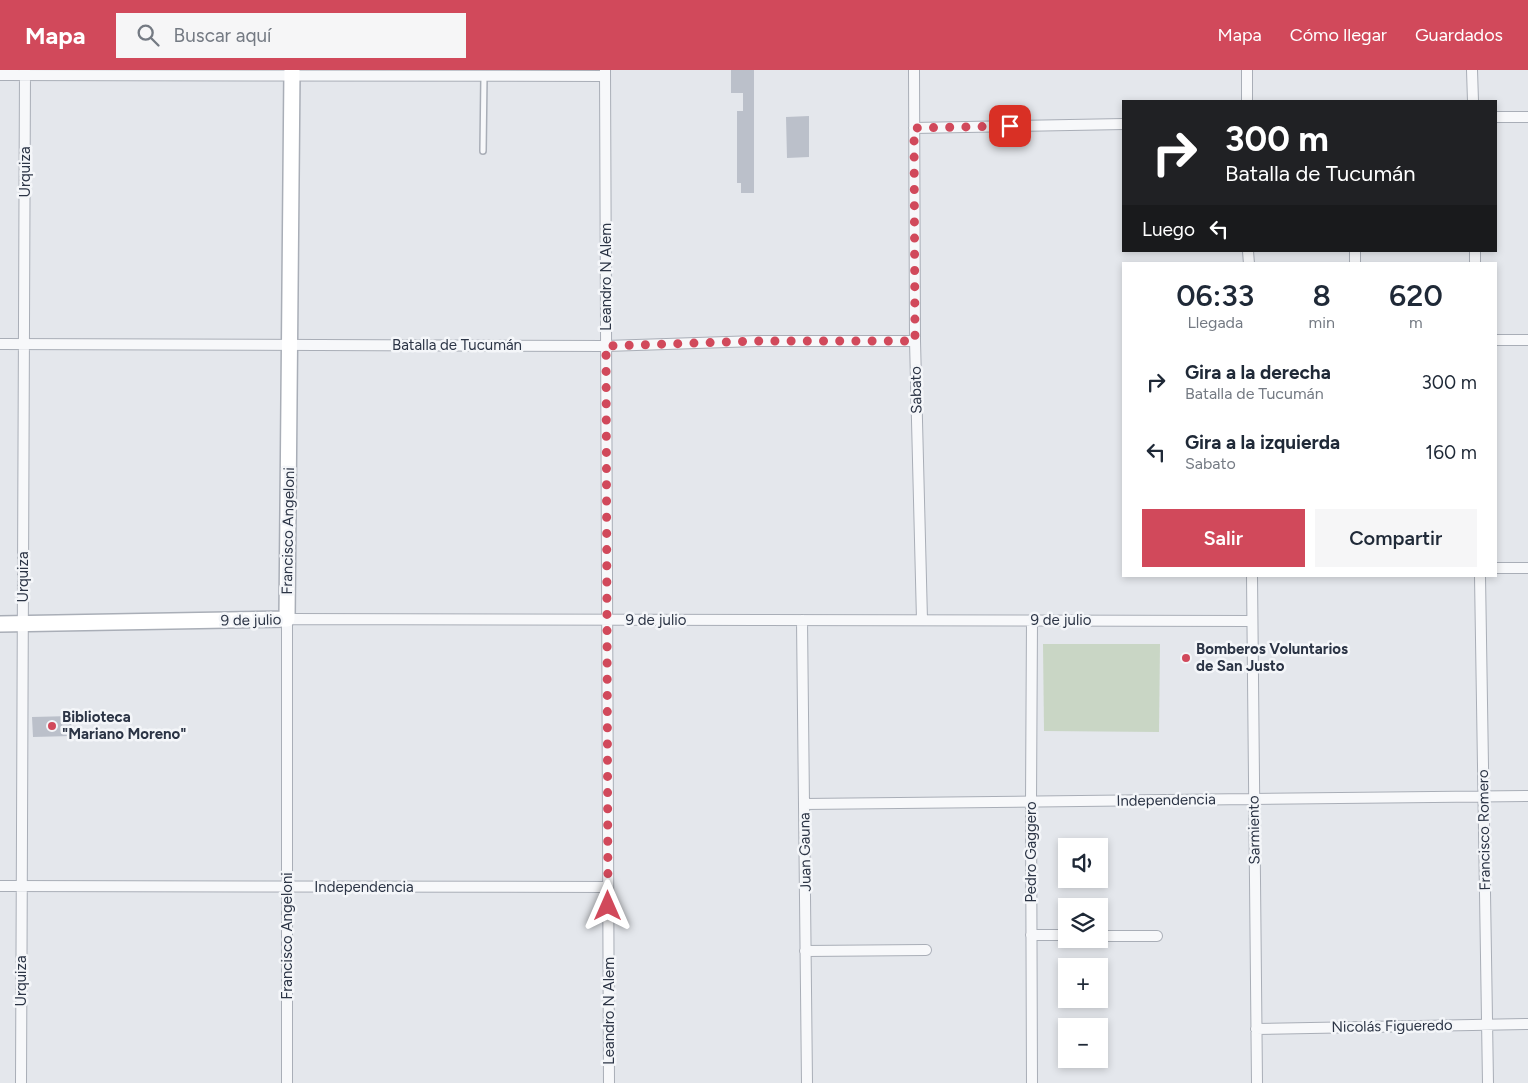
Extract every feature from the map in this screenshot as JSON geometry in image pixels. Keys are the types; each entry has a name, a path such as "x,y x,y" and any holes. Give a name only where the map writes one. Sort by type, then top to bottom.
{"main road":[{"name":"Francisco Angeloni","path":"287,619 292,73"},
{"name":"9 de julio","path":"0,624 287,619"}],"street":[{"name":"Sabato","path":"914,70 915,341 922,620"},
{"path":"1247,70 1247,100"},
{"path":"1472,70 1473,100"},
{"path":"0,75 25,73 292,73 484,76 605,73"},
{"name":"Urquiza","path":"21,1083 25,73"},
{"name":"Leandro N Alem","path":"605,73 609,1083"},
{"path":"1497,117 1528,117"},
{"path":"914,128 1122,124"},
{"path":"1497,340 1528,340"},
{"name":"Batalla de Tucumán","path":"0,344 606,346 758,341 915,341"},
{"path":"1497,568 1528,568"},
{"name":"Sarmiento","path":"1252,577 1257,1083"},
{"name":"Francisco Romero","path":"1480,577 1488,1083"},
{"name":"9 de julio","path":"287,619 1252,621"},
{"name":"Francisco Angeloni","path":"287,619 287,1083"},
{"name":"Juan Gauna","path":"802,620 807,1083"},
{"name":"Pedro Gaggero","path":"1032,620 1032,1083"},
{"name":"Independencia","path":"804,804 1528,796"},
{"name":"Independencia","path":"0,886 608,887"},
{"path":"1031,935 1058,935"},
{"path":"1108,936 1157,936"},
{"path":"806,951 926,950"},
{"name":"Nicolás Figueredo","path":"1256,1029 1528,1024"}],"lane":[{"path":"483,150 484,76"}],"green space":[{"path":"1043,644 1160,644 1159,732 1044,731"}],"building":[{"path":"731,70 754,70 754,193 741,193 741,183 737,183 737,111 743,111 743,93 731,93"},
{"path":"809,116 809,157 787,158 786,117"},
{"name":"Biblioteca \"Mariano Moreno\"","path":"71,716 72,736 33,737 32,717"}],"place":[{"name":"Bomberos Voluntarios de San Justo","path":"1186,658"},
{"name":"Biblioteca \"Mariano Moreno\"","path":"52,726"}],"route":[{"path":"608,906 606,346 758,341 915,341 914,128 1010,126"}]}
